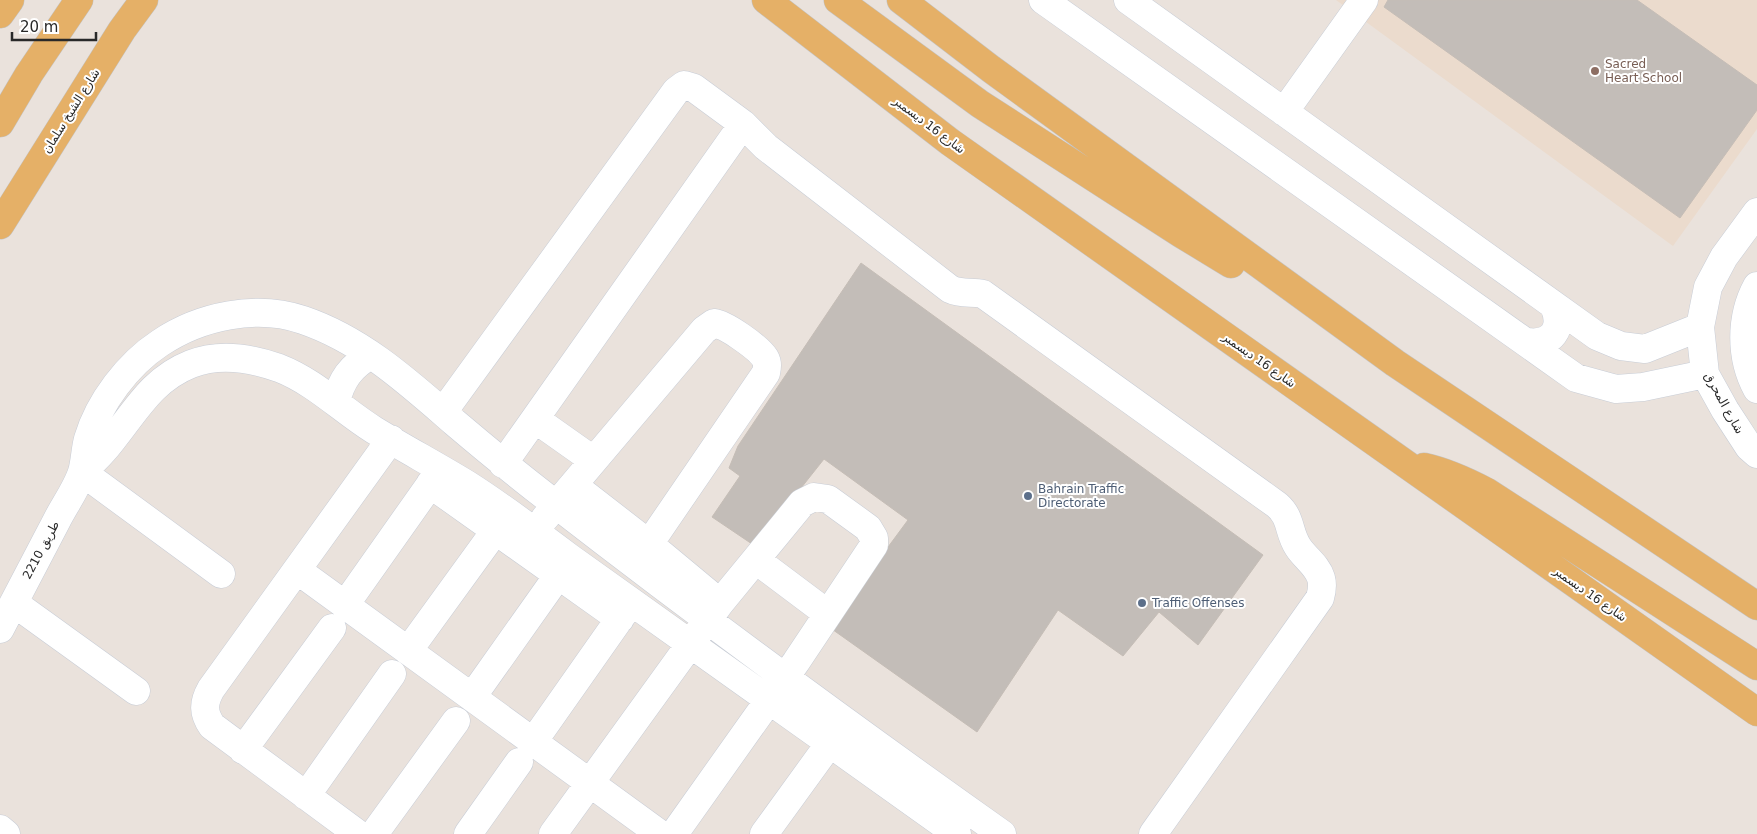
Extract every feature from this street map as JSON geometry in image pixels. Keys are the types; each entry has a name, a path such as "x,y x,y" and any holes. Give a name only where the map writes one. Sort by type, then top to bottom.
{"main road":[{"path":"0,14 10,0"},
{"path":"0,123 29,74 78,0"},
{"name":"شارع الشيخ سلمان","path":"0,225 122,30 144,0"},
{"path":"122,30 156,0"},
{"name":"شارع 16 ديسمبر","path":"766,0 950,142 1757,712"},
{"path":"838,0 997,115 1180,233 1395,363"},
{"path":"901,0 991,70 1395,363 1757,606"},
{"path":"925,0 991,70"},
{"path":"1405,464 1441,471 1466,480 1487,492 1757,666"}],"street":[{"path":"1043,0 1576,378 1616,389 1643,387 1705,374"},
{"path":"1128,0 1597,336 1621,346 1645,349 1700,327"},
{"path":"1284,112 1364,0"},
{"path":"443,412 679,87 684,85 694,88 743,124 766,147 950,289 963,294 977,292 983,294 1276,505 1288,517 1292,535 1297,545 1319,572 1322,581 1320,598 1153,834"},
{"path":"504,464 743,124"},
{"name":"شارع المحرق","path":"1757,212 1724,256 1708,287 1700,327 1705,374 1725,410 1757,454"},
{"path":"1757,286 1750,299 1743,338 1750,376 1757,389"},
{"path":"1526,342 1536,343 1546,340 1554,334 1558,325 1558,315 1554,306"},
{"path":"82,472 89,436 105,402 128,371 159,343 178,332 199,324 237,314 268,313 299,318 337,334 372,355 416,388 504,464 564,495 642,554 714,611 785,677 932,800 957,834"},
{"path":"535,531 708,326 714,323 724,325 765,357 768,368 642,554"},
{"path":"336,402 344,379 356,365 372,355"},
{"path":"82,472 104,450 156,384 173,373 211,358 232,357 252,360 280,368 306,381 374,430 391,439 436,476 626,610 690,644 830,743 932,800 1002,834"},
{"path":"535,419 593,460"},
{"path":"358,834 212,726 204,710 210,689 391,439"},
{"path":"82,472 221,574"},
{"name":"طريق 2210","path":"0,629 82,472"},
{"path":"243,750 339,617 436,476"},
{"path":"553,834 714,611 802,503 808,499 821,497 828,499 868,528 874,538 874,545 785,677 674,834"},
{"path":"502,521 535,531 564,566"},
{"path":"408,651 502,521"},
{"path":"756,560 828,614"},
{"path":"472,698 564,566"},
{"path":"297,570 339,617 408,651 472,698 526,752 590,783 660,834"},
{"path":"14,603 136,691"},
{"path":"468,834 626,610"},
{"path":"306,796 392,674"},
{"path":"374,834 456,721"},
{"path":"764,834 830,743"},
{"path":"0,829 6,834"}],"shaded area":[{"name":"Sacred Heart School","path":"1336,0 1757,0 1757,129 1673,246"}],"building":[{"name":"Sacred Heart School","path":"1388,0 1637,0 1757,85 1757,110 1680,218 1384,7"},
{"name":"Bahrain Traffic Directorate","path":"861,263 1263,555 1198,645 1159,612 1123,656 1058,610 977,732 829,627 908,520 824,459 755,546 712,517 740,476 729,468 738,446"}],"place":[{"name":"Sacred Heart School","path":"1595,71"},
{"name":"Bahrain Traffic Directorate","path":"1028,496"},
{"name":"Traffic Offenses","path":"1142,603"}]}
